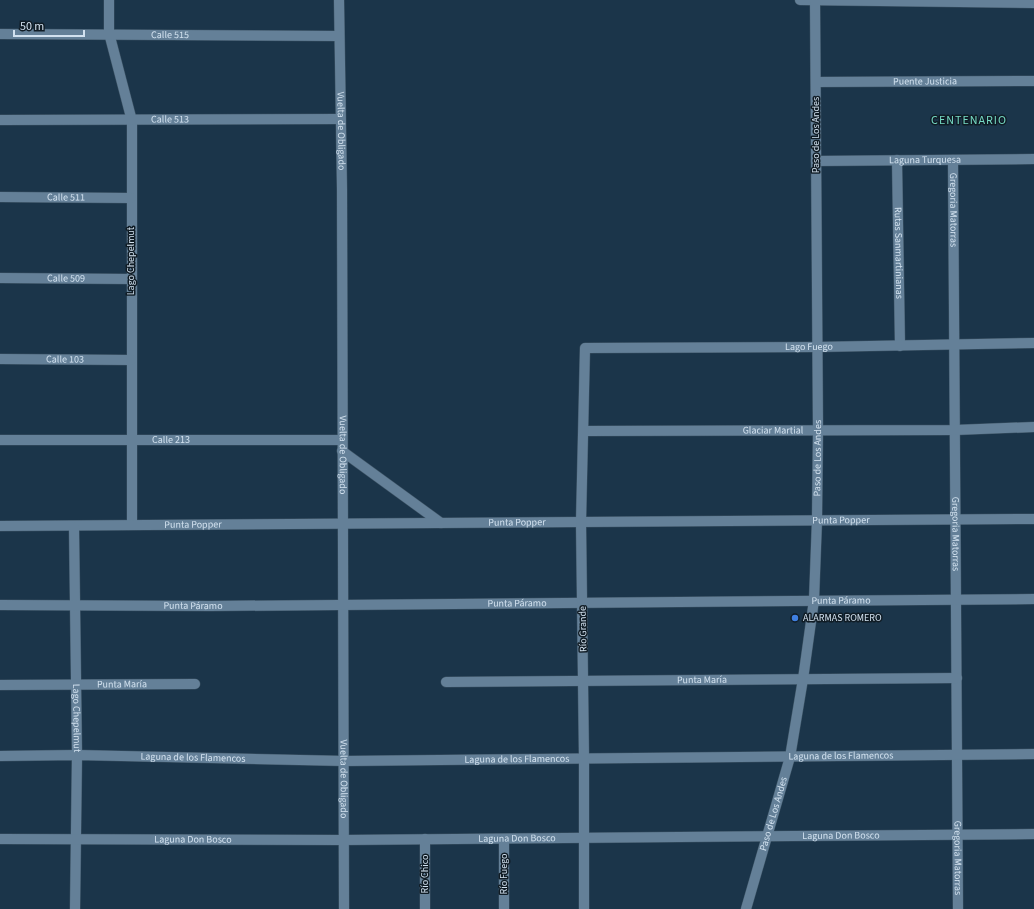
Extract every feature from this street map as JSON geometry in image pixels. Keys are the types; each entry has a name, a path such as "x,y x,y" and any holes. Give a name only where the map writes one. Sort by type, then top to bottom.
{"street":[{"name":"Lago Chepelmut","path":"109,0 109,33 132,121 132,524"},
{"path":"339,0 350,0"},
{"name":"Vuelta de Obligado","path":"339,0 342,189 342,524 345,761 344,909"},
{"path":"800,0 1034,3"},
{"name":"Paso de Los Andes","path":"746,909 790,757 814,600 818,430 816,347 815,0"},
{"name":"Calle 515","path":"0,34 109,33 339,36"},
{"name":"Puente Justicia","path":"816,82 1034,81"},
{"name":"Calle 513","path":"0,120 132,121 340,119"},
{"name":"Laguna Turquesa","path":"816,161 1034,159"},
{"name":"Rutas Sanmartinianas","path":"897,160 900,346"},
{"name":"Gregoria Matorras","path":"953,160 958,909"},
{"name":"Calle 511","path":"0,197 131,198"},
{"name":"Calle 509","path":"0,278 131,279"},
{"name":"Lago Fuego","path":"585,348 816,347 1034,343"},
{"name":"Río Grande","path":"584,909 584,680 581,522 585,348"},
{"name":"Calle 103","path":"0,360 131,360"},
{"name":"Glaciar Martial","path":"584,431 955,430 1034,427"},
{"name":"Calle 213","path":"0,440 342,440"},
{"path":"342,451 441,523"},
{"name":"Punta Popper","path":"0,526 74,527 132,524 1034,519"},
{"name":"Lago Chepelmut","path":"74,527 77,755 75,909"},
{"name":"Punta Páramo","path":"0,605 210,606 1034,599"},
{"name":"Punta María","path":"446,682 957,678"},
{"name":"Punta María","path":"0,685 195,684"},
{"name":"Laguna de los Flamencos","path":"0,756 77,755 345,761 1034,754"},
{"name":"Laguna Don Bosco","path":"0,839 344,840 767,835 1034,834"},
{"name":"Río Chico","path":"425,839 426,909"},
{"name":"Río Fuego","path":"504,839 504,909"}],"place":[{"name":"ALARMAS ROMERO","path":"795,618"}],"district":[{"name":"CENTENARIO","path":"969,120"}]}
